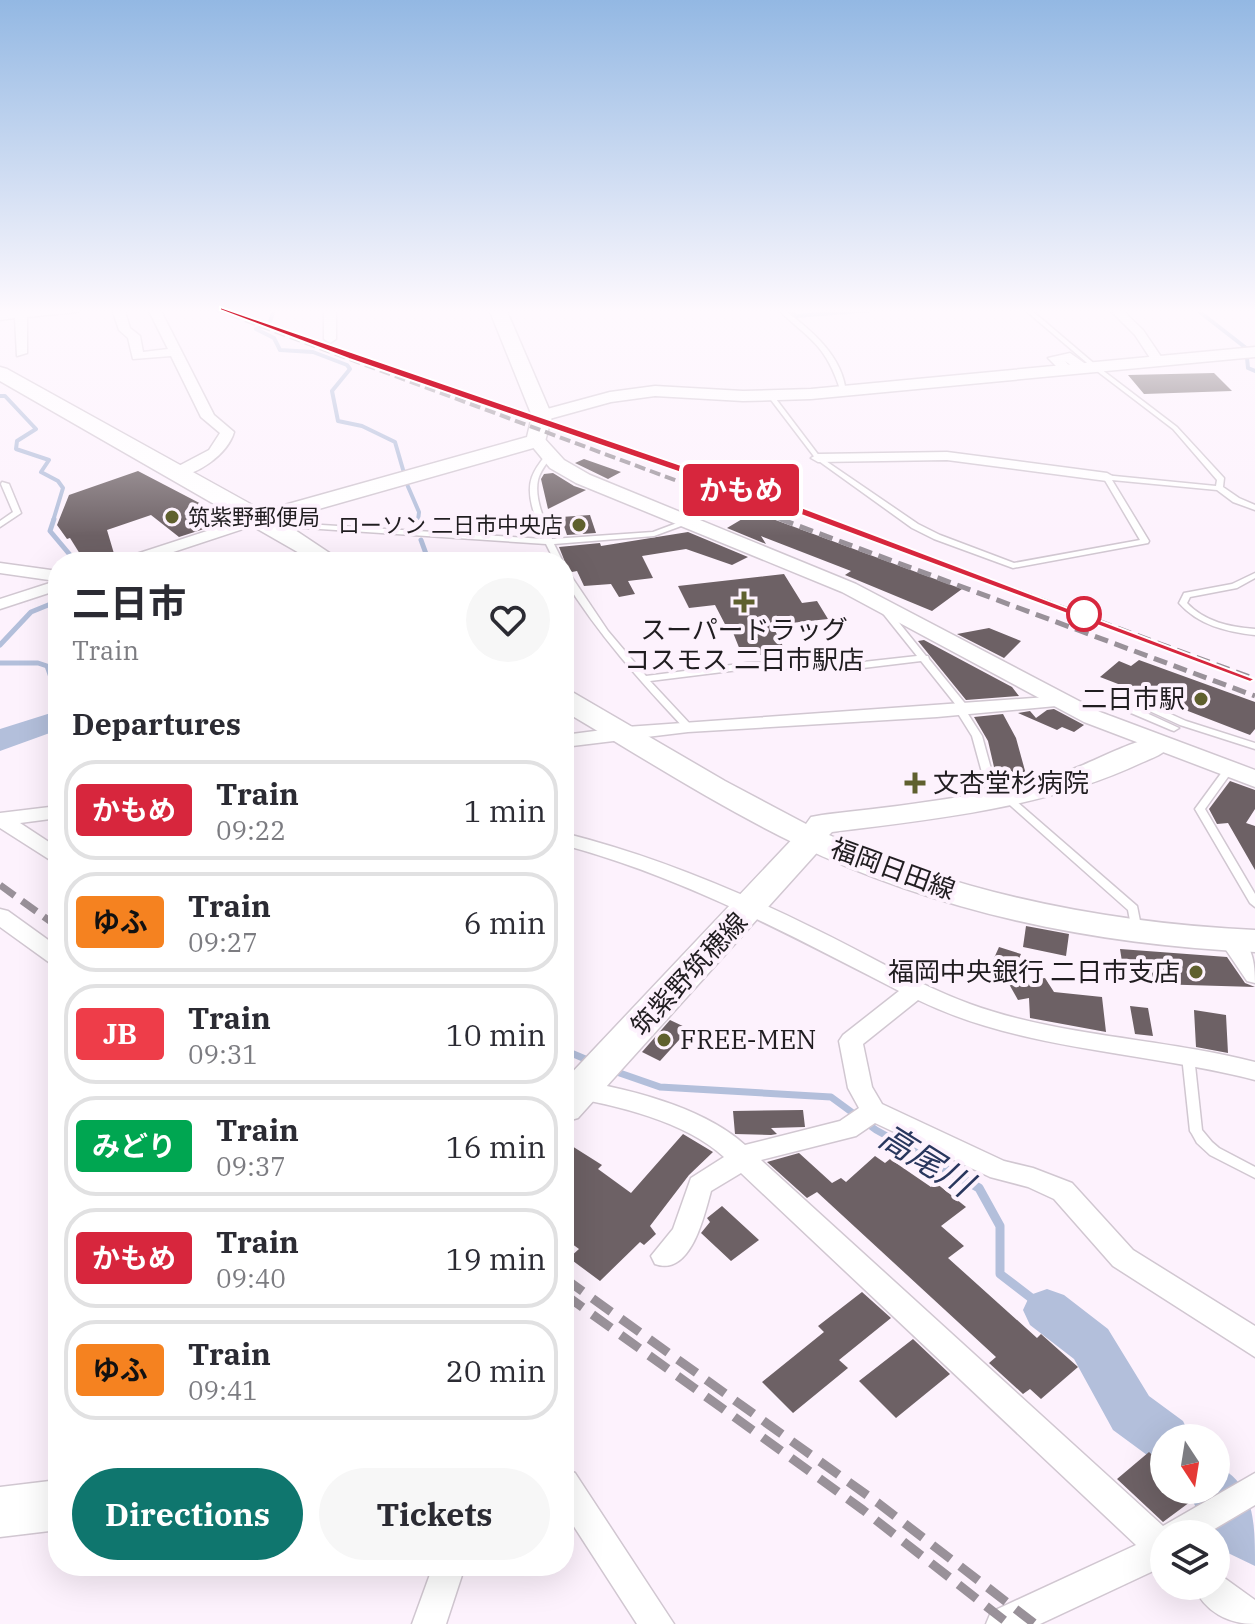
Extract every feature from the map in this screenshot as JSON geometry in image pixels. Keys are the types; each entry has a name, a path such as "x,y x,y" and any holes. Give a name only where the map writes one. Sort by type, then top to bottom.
{"main road":[{"path":"21,385 315,552"},
{"path":"267,523 543,448 542,416 529,385"},
{"name":"福岡日田線","path":"574,705 811,839 967,896 1028,912 1138,932 1243,941"},
{"path":"811,839 822,824 952,808 1113,767 1172,732"},
{"name":"筑紫野筑穂線","path":"574,1092 619,1048 811,839"},
{"path":"0,1512 48,1506"}],"street":[{"path":"176,473 223,446 227,432 208,417 192,385"},
{"path":"542,416 610,397 655,391 771,396 919,385"},
{"path":"543,448 583,479 877,601 1061,701 1172,732 1228,770 1255,779"},
{"path":"818,458 947,456 1107,477"},
{"path":"163,552 267,523"},
{"path":"0,568 48,575"},
{"path":"0,604 48,588"},
{"path":"574,739 687,726 964,712 1061,701"},
{"path":"1,819 48,813"},
{"path":"1,819 48,851"},
{"path":"574,841 611,850 752,906 963,1010 1019,1027 1187,1053 1255,1071"},
{"path":"0,916 48,951"},
{"path":"1243,941 1255,975"},
{"path":"863,1118 851,1041 917,989"},
{"path":"574,1092 624,1097 718,1136 1150,1526"},
{"path":"665,1256 685,1235 700,1185 756,1151 819,1137 863,1118 1063,1191 1123,1258 1238,1329 1255,1344"},
{"path":"1200,1520 1251,1490"},
{"path":"574,1499 657,1624"},
{"path":"1003,1624 1150,1556"},
{"path":"429,1624 446,1576"},
{"path":"1228,1600 1255,1621"}],"lane":[{"path":"842,385 844,392"},
{"path":"1107,385 1175,428 1221,480 1219,488"},
{"path":"771,396 818,458 915,526 1013,566 1145,541 1107,477"},
{"path":"543,448 534,487 547,542 553,552"},
{"path":"1107,477 1219,488 1255,508"},
{"path":"0,525 17,513 5,484"},
{"path":"267,523 547,542 654,534 688,522"},
{"path":"1255,575 1230,587 1187,595 1183,603 1189,611 1218,625 1255,632"},
{"path":"574,589 642,679 687,726"},
{"path":"877,601 925,658 964,712 977,736 999,797 1133,909 1138,932"},
{"path":"642,679 747,666 863,665 925,658"},
{"path":"1172,732 1255,746"},
{"path":"1228,770 1200,809 1255,903"},
{"path":"1187,1053 1196,1131 1201,1140 1218,1154 1255,1173"}],"building":[{"path":"1136,385 1226,385 1232,391 1144,394"},
{"path":"584,459 621,472 608,479 575,463"},
{"path":"138,471 232,520 179,537 151,515 107,530 114,552 79,552 57,525 69,495"},
{"path":"553,473 586,490 548,509 541,479 544,474"},
{"path":"754,512 962,589 932,611 845,575 851,571 761,536 766,544 727,528"},
{"name":"ローソン 二日市中央店","path":"590,515 596,533 567,535 561,517"},
{"path":"688,532 748,557 732,565 686,549 642,556 653,578 628,581 635,594 619,597 611,584 584,586 577,571 574,572 574,552 561,552 559,547 600,543 601,546"},
{"name":"スーパードラッグ コスモス 二日市駅店","path":"784,574 802,603 817,601 828,619 772,625 785,650 782,650 784,655 742,655 732,630 728,630 715,605 689,608 678,586"},
{"path":"989,628 1021,641 1004,658 957,634"},
{"path":"924,640 1012,687 1019,696 966,700 918,641"},
{"name":"二日市駅","path":"1139,660 1255,702 1255,729 1250,735 1100,677 1119,661 1131,666"},
{"path":"1054,709 1084,725 1074,732 1062,727 1057,730 1018,713 1030,711 1036,718"},
{"path":"1003,714 1016,738 1027,778 997,780 988,741 974,717"},
{"path":"1230,781 1255,790 1255,809 1246,823 1255,826 1255,870 1228,823 1217,824 1209,809"},
{"path":"1026,926 1069,934 1066,956 1023,947"},
{"path":"999,947 1021,954 1009,981 987,974"},
{"name":"福岡中央銀行 二日市支店","path":"1120,949 1227,957 1245,983 1255,987 1154,984 1151,969 1123,968"},
{"path":"1045,978 1054,992 1102,997 1106,1032 1030,1018 1029,998 1018,1000 1009,984"},
{"path":"1130,1006 1148,1008 1153,1036 1135,1034"},
{"path":"1194,1010 1226,1015 1228,1053 1196,1047"},
{"name":"FREE-MEN","path":"670,1020 689,1029 660,1061 642,1052"},
{"path":"803,1110 805,1127 771,1128 777,1134 771,1135 735,1134 733,1111"},
{"path":"683,1134 713,1152 689,1175 650,1226 656,1234 644,1245 640,1242 600,1281 574,1262 574,1254 579,1249 574,1245 574,1147 602,1165 598,1169 631,1193"},
{"path":"799,1153 832,1183 841,1178 846,1182 875,1156 885,1163 890,1159 931,1187 936,1183 966,1207 941,1226 964,1246 948,1258 1037,1338 1041,1334 1078,1367 1041,1399 1030,1389 1023,1394 989,1363 996,1357 817,1192 807,1198 767,1162"},
{"path":"722,1206 759,1240 731,1261 701,1233 710,1222 707,1218"},
{"path":"862,1292 891,1318 839,1360 848,1368 793,1413 762,1382 824,1332 818,1326"},
{"path":"913,1339 950,1374 896,1418 859,1381"},
{"path":"1149,1452 1150,1504 1187,1504 1166,1520 1161,1520 1117,1479"}],"waterway":[{"path":"337,385 332,391 338,421 362,426 395,442 404,473"},
{"path":"0,396 5,396 36,429 17,441 16,449 49,460 41,472 58,481 63,488 53,521"},
{"path":"406,482 419,512 418,521"},
{"path":"54,519 50,531 68,552"},
{"path":"417,527 418,519"},
{"path":"421,540 425,552"},
{"path":"0,645 31,612 48,605"},
{"path":"0,663 38,663 48,669"},
{"name":"高尾川","path":"0,741 48,723"},
{"name":"高尾川","path":"574,1054 590,1061"},
{"name":"高尾川","path":"611,1070 660,1087 831,1097 876,1130 923,1156"},
{"name":"高尾川","path":"919,1154 979,1188 1000,1226 1000,1274 1047,1310"},
{"name":"高尾川","path":"1047,1310 1091,1344 1131,1413 1150,1427"},
{"name":"高尾川","path":"1225,1504 1247,1534 1255,1539"}],"railway":[{"path":"419,385 785,521"},
{"path":"703,477 828,521"},
{"path":"780,519 1255,696"},
{"path":"822,519 1255,679"},
{"path":"0,885 48,920"},
{"path":"574,1285 878,1503 1035,1624"},
{"path":"574,1301 863,1510 1009,1624"}],"train":[{"name":"かもめ","path":"433,385 773,500 1255,679"}],"place":[{"name":"筑紫野郵便局","path":"172,517"},
{"name":"ローソン 二日市中央店","path":"579,525"},
{"name":"スーパードラッグ コスモス 二日市駅店","path":"744,602"},
{"name":"二日市駅","path":"1201,699"},
{"name":"文杏堂杉病院","path":"915,783"},
{"name":"福岡中央銀行 二日市支店","path":"1196,972"},
{"name":"FREE-MEN","path":"664,1040"}]}
